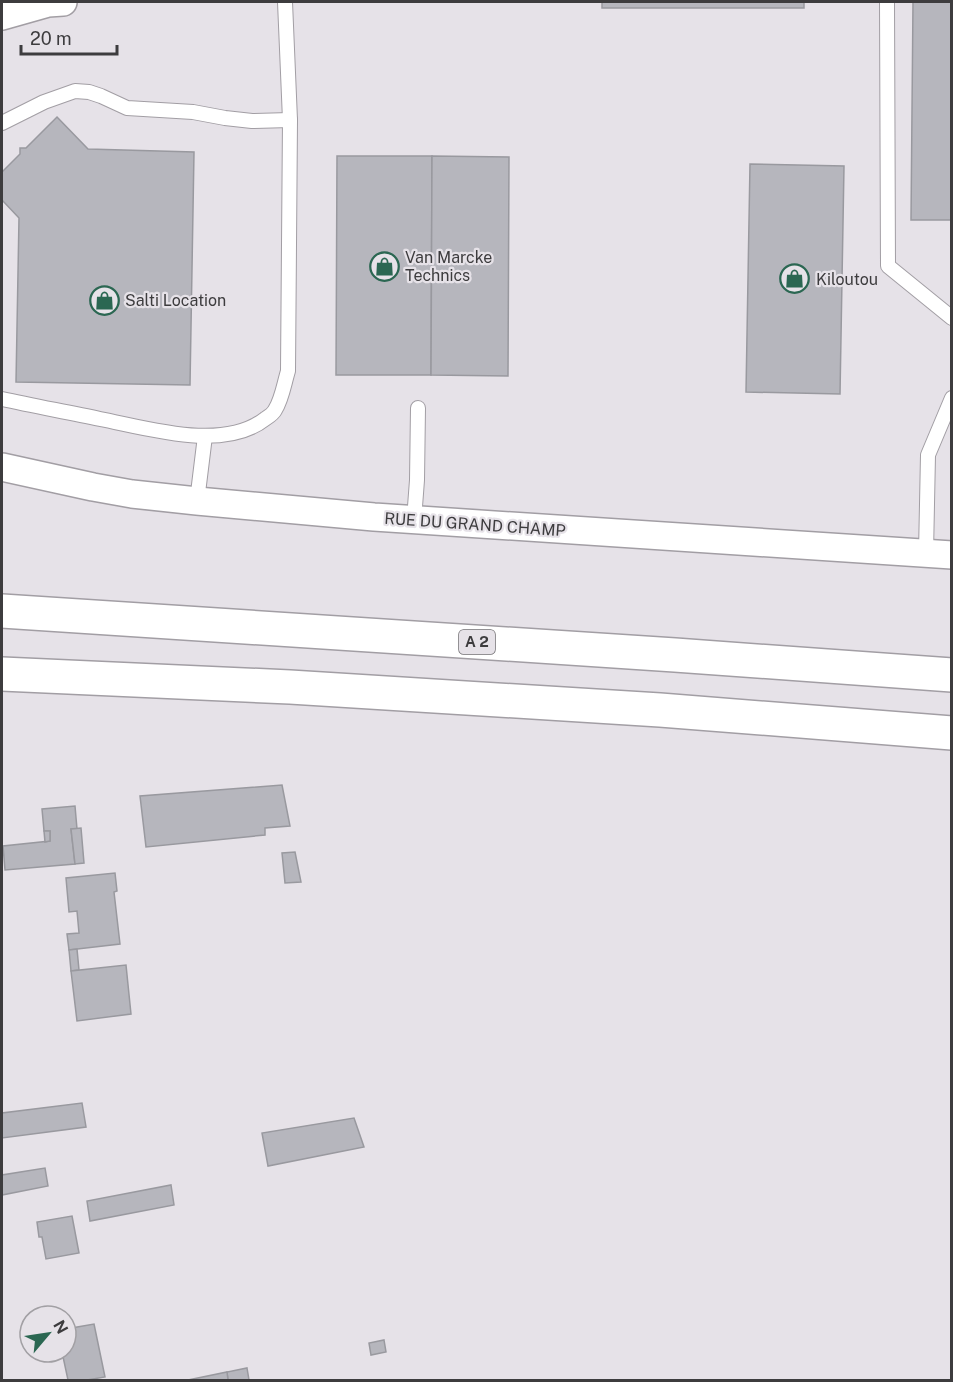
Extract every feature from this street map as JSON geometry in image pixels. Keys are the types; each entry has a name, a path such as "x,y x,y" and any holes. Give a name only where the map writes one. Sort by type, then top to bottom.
{"highway":[{"name":"A 2","path":"2,611 951,675"},
{"path":"2,674 279,687 660,710 951,733"}],"street":[{"path":"2,16 48,3 63,2"},
{"name":"RUE DU GRAND CHAMP","path":"2,467 132,494 188,500 414,520 939,554"}],"lane":[{"path":"2,399 172,433 205,436 227,435 244,431 260,423 274,411 288,371 290,120 285,2"},
{"path":"887,2 888,266 951,318"},
{"path":"2,123 44,102 75,92 89,92 127,108 193,112 252,121 290,120"},
{"path":"939,554 928,455 951,398"},
{"path":"414,520 418,408"},
{"path":"188,500 205,436"}],"building":[{"path":"602,2 804,2 804,8 602,8"},
{"path":"913,2 952,2 952,220 911,220"},
{"name":"Salti Location","path":"57,117 88,149 194,152 190,385 16,382 19,218 2,200 2,172 20,154 20,148 26,148"},
{"name":"Van Marcke Technics","path":"337,156 432,156 431,375 336,375"},
{"path":"432,156 509,157 508,376 431,375"},
{"name":"Kiloutou","path":"750,164 844,166 840,394 746,392"},
{"path":"282,785 290,826 265,828 265,835 146,847 140,796"},
{"path":"75,806 77,829 71,829 75,864 5,870 3,846 50,841 50,831 44,831 42,809"},
{"path":"81,828 84,863 75,864 71,829"},
{"path":"44,831 50,831 50,841 45,842"},
{"path":"295,852 301,882 285,883 282,853"},
{"path":"115,873 117,891 114,892 120,944 69,950 67,934 79,933 77,911 69,912 66,878"},
{"path":"77,949 79,970 71,971 69,950"},
{"path":"126,965 131,1014 77,1021 71,971"},
{"path":"82,1103 86,1127 2,1138 2,1113"},
{"path":"354,1118 364,1147 268,1166 262,1133"},
{"path":"45,1168 48,1186 2,1195 2,1175"},
{"path":"171,1185 174,1205 90,1221 87,1201"},
{"path":"72,1216 79,1253 46,1259 37,1222"},
{"path":"94,1324 105,1377 68,1380 65,1364 78,1364 78,1327"},
{"path":"384,1340 386,1352 371,1355 369,1343"},
{"path":"247,1368 249,1380 228,1380 227,1372"},
{"path":"227,1372 228,1380 188,1380"}],"place":[{"name":"Van Marcke Technics","path":"384,266"},
{"name":"Kiloutou","path":"795,279"},
{"name":"Salti Location","path":"104,300"}]}
